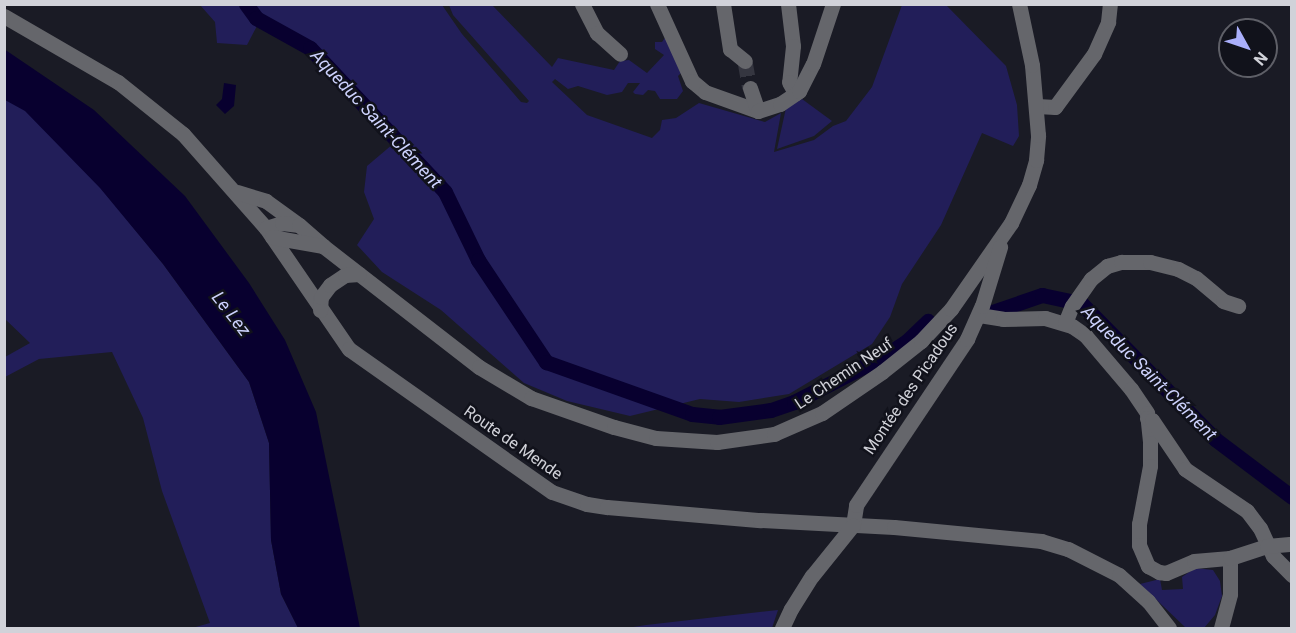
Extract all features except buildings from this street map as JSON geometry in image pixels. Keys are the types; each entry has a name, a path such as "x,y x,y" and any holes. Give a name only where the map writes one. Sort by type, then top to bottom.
{"street":[{"path":"582,4 597,33 620,54"},
{"path":"657,4 692,81 705,92 758,111 780,104 795,93 813,64 833,4"},
{"path":"723,4 730,49 745,61"},
{"path":"788,4 793,46 789,82 795,93"},
{"name":"Le Chemin Neuf","path":"237,192 266,201 479,367 531,399 614,427 656,438 727,441 762,437 799,426 882,372 921,341 943,319 1003,236 1029,185 1036,160 1037,106 1032,65 1019,4"},
{"path":"1037,106 1055,107 1088,63 1108,22 1110,4"},
{"name":"Route de Mende","path":"4,16 118,82 183,134 237,192 269,232 343,342 360,358 559,496 607,507 1015,537 1059,546 1119,575 1148,601 1169,628"},
{"path":"750,87 758,111"},
{"path":"269,232 282,223 299,225"},
{"name":"Le Chemin Neuf","path":"269,232 323,246"},
{"name":"Montée des Picadous","path":"854,525 856,505 967,339 979,315 1003,236"},
{"path":"1065,323 1072,306 1091,279 1104,267 1122,261 1150,262 1178,269 1196,278 1223,302 1238,306"},
{"path":"320,310 321,297 330,285 345,275 358,274"},
{"path":"979,315 1003,319 1045,318 1065,323 1085,335 1122,377 1185,469 1243,507 1260,528 1267,546 1292,575"},
{"path":"1144,411 1151,459 1139,524 1139,545 1146,563 1162,573 1194,561 1230,558 1267,546 1292,544"},
{"path":"782,628 812,576 854,525"},
{"path":"1219,626 1230,594 1230,558"}],"shaded area":[{"path":"200,5 442,5 462,34 521,102 527,103 529,101 453,15 449,5 492,5 552,67 558,58 614,70 620,61 629,60 647,73 664,55 655,49 655,42 662,42 667,35 682,72 678,76 683,91 677,99 660,99 655,91 648,90 643,95 635,94 633,92 640,83 628,83 622,92 607,95 578,86 568,89 555,79 552,82 587,115 652,138 660,130 662,120 676,118 699,103 765,122 781,113 774,152 814,140 833,126 846,121 872,87 902,5 946,5 1006,66 1017,105 1019,136 1013,146 982,133 941,225 902,284 890,317 872,344 789,394 739,402 700,399 630,416 567,401 524,383 441,310 382,272 357,245 374,219 364,192 367,166 393,144 306,50 258,24 247,45 217,43 215,22"},
{"path":"4,83 35,107 163,264 249,382 269,443 271,540 281,594 298,628 192,628 210,623 162,491 143,418 112,352 39,359 5,377 5,357 30,343 5,319"},
{"path":"802,99 832,121 814,136 777,149 786,108"},
{"path":"1195,568 1213,570 1220,581 1222,596 1215,615 1204,628 1186,628 1140,584 1160,579 1162,590 1183,589 1182,577"},
{"path":"778,610 772,628 627,628 646,625"}],"water":[{"name":"Le Lez","path":"4,49 94,110 185,196 249,283 285,340 316,412 360,628 298,628 281,594 271,540 269,443 249,382 163,264 100,188 25,111 5,100"},
{"path":"224,83 236,85 234,106 225,114 216,105 222,99"}],"waterway":[{"name":"Aqueduc Saint-Clément","path":"246,4 256,18 310,48 445,192 478,260 546,362 692,414 719,417 771,410 794,402 884,356 907,341 928,321"},
{"name":"Aqueduc Saint-Clément","path":"992,312 1042,295 1081,303 1215,439 1292,497"}],"tunnel":[{"path":"745,61 750,88"}]}
